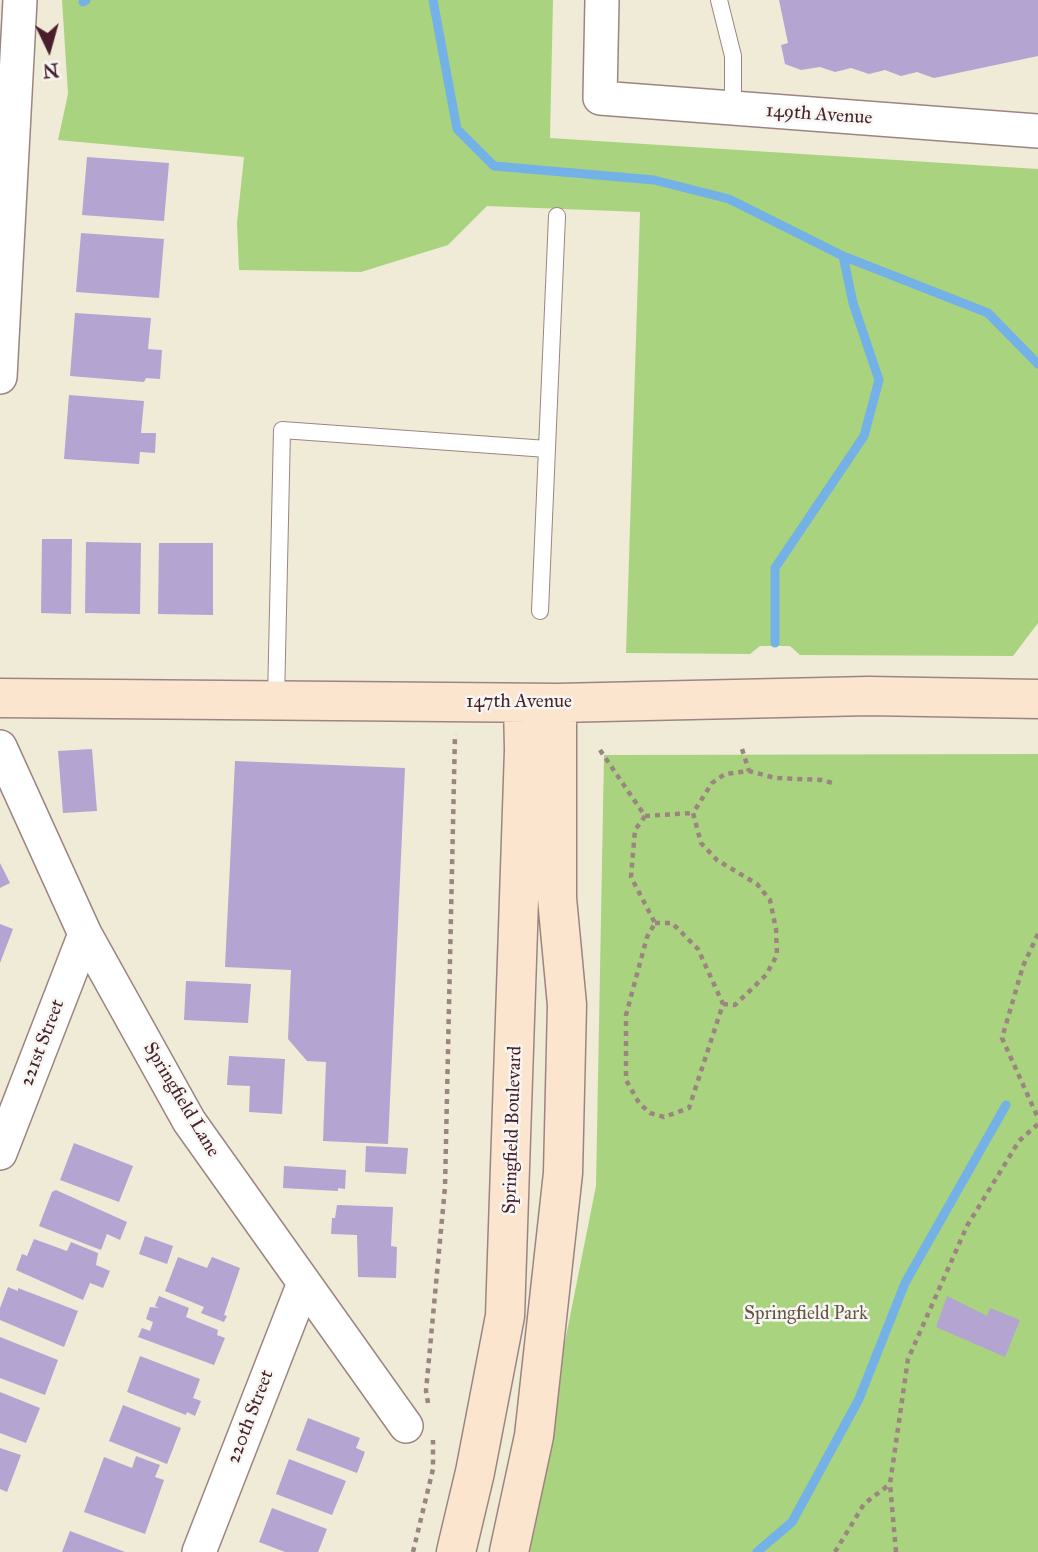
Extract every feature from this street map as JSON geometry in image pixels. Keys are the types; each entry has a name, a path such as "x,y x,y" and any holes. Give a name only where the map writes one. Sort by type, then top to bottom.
{"street":[{"path":"0,377 8,78 20,0"},
{"name":"149th Avenue","path":"602,0 600,98 1038,131"},
{"name":"147th Avenue","path":"0,698 540,703 869,696 1038,699"},
{"path":"509,1552 534,1436 563,1173 567,1005 540,703"},
{"name":"Springfield Boulevard","path":"456,1552 488,1409 505,1316 524,764 540,703"},
{"name":"Springfield Lane","path":"0,747 85,934 190,1121 303,1283 423,1422"},
{"name":"221st Street","path":"0,1153 85,934"},
{"name":"220th Street","path":"199,1552 303,1283"}],"lane":[{"path":"719,0 733,56 733,108"},
{"path":"540,611 557,216"},
{"path":"276,700 282,430 547,450"}],"path":[{"path":"413,1552 433,1469 423,1422 445,1187 455,737"},
{"path":"742,749 749,771"},
{"path":"600,750 645,816"},
{"path":"723,1004 735,1005 766,975 777,955 776,929 770,900 757,884 717,860 701,843 693,813 712,783 725,774 749,771 775,778 822,780 836,784"},
{"path":"645,816 693,813"},
{"path":"645,816 635,830 631,877 655,923"},
{"path":"655,923 672,923 698,949 723,1004 689,1108 664,1117 650,1113 639,1103 626,1080 624,1046 626,1015 647,937 655,923"},
{"path":"1038,934 1023,966 1003,1038 1038,1118"},
{"path":"896,1552 890,1483 908,1359 967,1226 1019,1142 1038,1124"},
{"path":"835,1552 864,1504 890,1483"}],"green space":[{"path":"62,0 553,0 550,138 1038,169 1038,623 1013,656 800,655 790,646 760,646 750,654 626,653 640,212 487,206 448,245 361,272 239,270 237,223 244,157 58,140 68,94"},
{"name":"Springfield Park","path":"1038,754 1038,1552 523,1552 596,1186 604,755"}],"building":[{"path":"779,0 1038,0 1038,56 934,78 917,72 901,76 885,70 869,74 851,68 835,72 820,67 801,70 785,64 781,45 788,43"},
{"path":"87,157 169,163 164,221 82,215"},
{"path":"81,233 164,239 159,298 76,292"},
{"path":"75,313 151,318 148,349 162,350 160,379 146,378 144,382 70,376"},
{"path":"69,395 144,401 141,433 156,433 155,453 140,452 139,464 64,459"},
{"path":"42,539 72,539 71,614 41,613"},
{"path":"86,542 141,543 140,614 85,613"},
{"path":"159,543 213,543 213,615 158,614"},
{"path":"92,749 97,811 63,813 58,751"},
{"path":"235,761 405,768 388,1144 323,1141 326,1062 307,1061 288,1039 291,970 225,967"},
{"path":"0,863 10,883 0,888"},
{"path":"0,924 13,929 0,963"},
{"path":"186,981 251,984 248,1023 184,1020"},
{"path":"229,1056 285,1059 282,1114 249,1112 250,1086 227,1085"},
{"path":"74,1143 133,1166 119,1202 60,1180"},
{"path":"366,1146 408,1148 406,1174 365,1172"},
{"path":"284,1166 346,1170 345,1189 338,1188 338,1191 283,1188"},
{"path":"56,1190 127,1222 120,1240 107,1234 101,1250 39,1226 52,1192"},
{"path":"337,1205 393,1207 391,1246 397,1247 396,1278 358,1277 357,1235 331,1234 332,1218 335,1218"},
{"path":"145,1236 173,1246 167,1264 139,1254"},
{"path":"34,1239 67,1251 71,1242 98,1253 96,1265 110,1271 103,1288 90,1283 83,1300 16,1270 22,1254 27,1256"},
{"path":"178,1257 207,1268 212,1257 240,1268 224,1322 201,1313 204,1307 165,1291"},
{"path":"8,1287 18,1291 18,1288 78,1311 64,1347 0,1320 0,1308"},
{"path":"159,1296 189,1308 186,1317 218,1330 217,1335 225,1338 214,1365 138,1337 142,1328 150,1331 153,1322 146,1319 150,1307 159,1308 155,1306"},
{"path":"947,1296 987,1316 990,1308 1020,1320 1005,1357 936,1327"},
{"path":"0,1337 58,1360 45,1395 0,1378"},
{"path":"140,1356 200,1379 193,1398 201,1401 195,1416 127,1392"},
{"path":"0,1392 40,1408 26,1443 0,1433"},
{"path":"123,1405 181,1428 167,1464 109,1441"},
{"path":"308,1418 360,1438 356,1448 365,1452 357,1473 296,1450"},
{"path":"0,1448 21,1455 7,1492 0,1489"},
{"path":"136,1456 160,1465 155,1477 164,1480 145,1534 84,1512 104,1457 132,1468"},
{"path":"289,1459 346,1481 332,1515 276,1494"},
{"path":"272,1508 327,1529 318,1552 285,1552 259,1542"},
{"path":"70,1531 125,1552 62,1552"}],"waterway":[{"path":"433,0 457,129 494,166 654,180 729,199 843,256 988,313 1038,364"},
{"path":"775,643 775,568 864,436 879,380 853,303 843,256"},
{"path":"757,1552 792,1522 859,1399 905,1283 1006,1105"}]}
